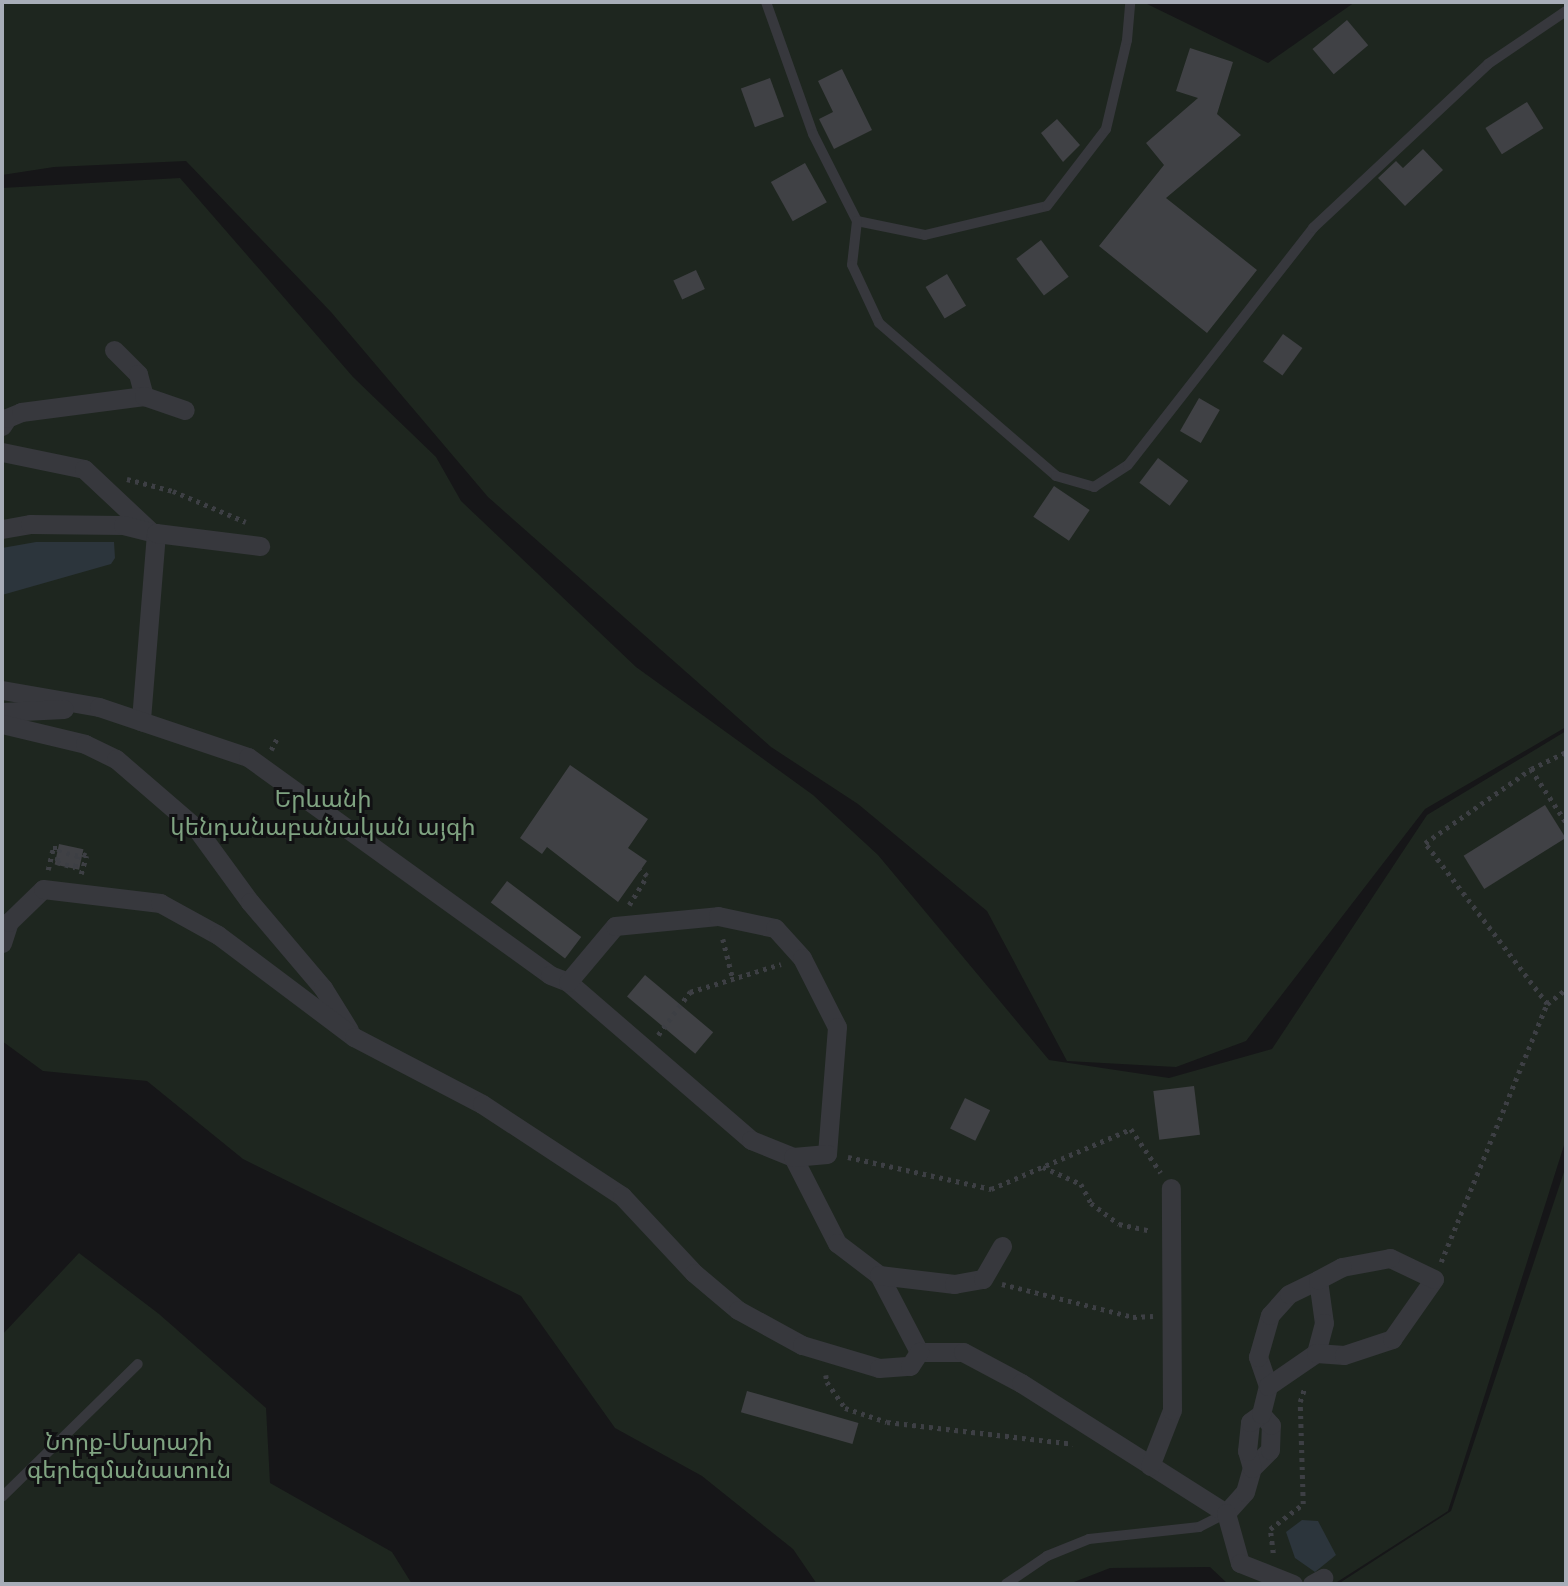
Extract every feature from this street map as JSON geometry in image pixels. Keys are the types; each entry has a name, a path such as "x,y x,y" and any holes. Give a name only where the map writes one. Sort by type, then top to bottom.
{"street":[{"path":"114,350 138,374 144,396"},
{"path":"2,426 7,418 22,412 144,396 185,410"},
{"path":"3,446 85,469 153,533"},
{"path":"2,529 30,524 123,525 153,533 260,546"},
{"path":"141,722 153,533"},
{"path":"2,690 99,708 248,757 550,975 568,982 751,1140 793,1157 827,1154 837,1027 802,958 775,928 718,916 615,926 568,982"},
{"path":"2,712 99,708"},
{"path":"2,724 85,744 116,759 196,828 250,902 323,988 354,1037"},
{"path":"2,943 9,922 43,889 160,902 218,935 354,1037 482,1104 622,1196 694,1273 738,1310 802,1345 879,1368 910,1366 919,1352"},
{"path":"793,1157 837,1243 879,1275 919,1352"},
{"path":"1150,1466 1172,1410 1171,1188"},
{"path":"879,1275 954,1284 983,1279 1003,1246"},
{"path":"1226,1513 1245,1492 1252,1468 1270,1450 1271,1425 1261,1414 1268,1386 1258,1357 1270,1315 1289,1294 1342,1267 1390,1258 1434,1279 1392,1339 1344,1355 1316,1353 1268,1386"},
{"path":"1316,1353 1324,1323 1318,1280"},
{"path":"919,1352 963,1352 1021,1383 1226,1513 1240,1563 1293,1584"}],"lane":[{"path":"766,2 813,134 857,221 852,265 879,323 1056,476 1094,487 1129,466 1313,228 1488,64 1566,11"},
{"path":"857,221 925,235 1047,206 1106,129 1127,40 1130,2"},
{"path":"2,1496 138,1364"},
{"path":"1006,1584 1047,1556 1089,1539 1199,1527 1226,1513"}],"path":[{"path":"123,478 173,491 242,519 262,535 260,546"},
{"path":"1547,1004 1425,843 1531,769 1566,752"},
{"path":"1531,769 1566,822"},
{"path":"62,851 78,856 75,867 57,862 62,851"},
{"path":"615,926 647,876 640,870"},
{"path":"718,916 733,979"},
{"path":"647,1050 690,992 802,958"},
{"path":"1434,1279 1547,1004 1566,989"},
{"path":"827,1154 991,1189 1131,1129 1171,1188"},
{"path":"1042,1167 1082,1184 1091,1203 1119,1224 1171,1235"},
{"path":"1000,1284 1133,1317 1152,1316"},
{"path":"826,1350 827,1382 845,1408 887,1422 1085,1446"},
{"path":"1271,1538 1270,1530 1303,1504 1300,1402 1316,1353"}],"green space":[{"path":"2,2 1143,2 1268,63 1355,2 1566,2 1566,727 1425,809 1246,1041 1176,1067 1067,1061 987,911 858,804 771,747 488,497 331,312 186,161 54,167 2,175"},
{"name":"Երևանի կենդանաբանական այգի","path":"180,178 353,377 436,457 461,501 636,667 813,795 878,855 1049,1060 1169,1078 1272,1049 1427,815 1566,731 1566,1139 1448,1511 1334,1584 1228,1584 1210,1567 1110,1568 1069,1584 817,1584 793,1549 702,1476 615,1428 521,1296 243,1159 147,1081 43,1071 2,1041 2,188"},
{"path":"1566,1166 1566,1584 1338,1584 1451,1511"},
{"name":"Նորք-Մարաշի գերեզմանատուն","path":"79,1253 159,1314 266,1408 270,1483 392,1552 412,1584 2,1584 2,1335"}],"shaded area":[{"path":"36,542 114,542 115,558 111,564 2,595 2,548"},
{"path":"1302,1520 1318,1521 1336,1555 1315,1572 1295,1558 1286,1532"}],"building":[{"path":"1347,20 1368,45 1334,74 1313,49"},
{"path":"1190,48 1233,62 1217,114 1241,135 1166,198 1257,270 1207,333 1099,246 1164,165 1146,143 1198,98 1176,91"},
{"path":"842,69 872,130 834,149 819,119 833,112 818,81"},
{"path":"770,78 784,117 755,127 741,89"},
{"path":"1527,102 1543,128 1502,154 1485,128"},
{"path":"1057,119 1080,145 1063,162 1041,133"},
{"path":"1423,149 1443,170 1405,206 1378,178 1396,161 1403,168"},
{"path":"805,163 827,202 793,221 771,182"},
{"path":"1041,240 1069,277 1044,295 1016,259"},
{"path":"696,270 705,289 682,300 673,281"},
{"path":"947,274 966,306 945,319 926,287"},
{"path":"1283,334 1302,348 1282,376 1263,362"},
{"path":"1199,398 1220,410 1201,443 1180,431"},
{"path":"1158,458 1188,481 1170,506 1139,483"},
{"path":"1054,486 1090,510 1069,541 1033,517"},
{"path":"570,765 648,819 628,848 647,861 618,902 547,847 542,854 520,838"},
{"path":"1545,805 1566,838 1484,889 1464,856"},
{"path":"59,844 83,849 79,870 55,865"},
{"path":"507,881 581,937 565,959 491,903"},
{"path":"645,975 713,1032 695,1054 627,996"},
{"path":"1194,1086 1200,1135 1159,1140 1153,1091"},
{"path":"965,1098 990,1110 975,1141 950,1129"},
{"path":"747,1391 859,1423 852,1444 741,1412"}]}
